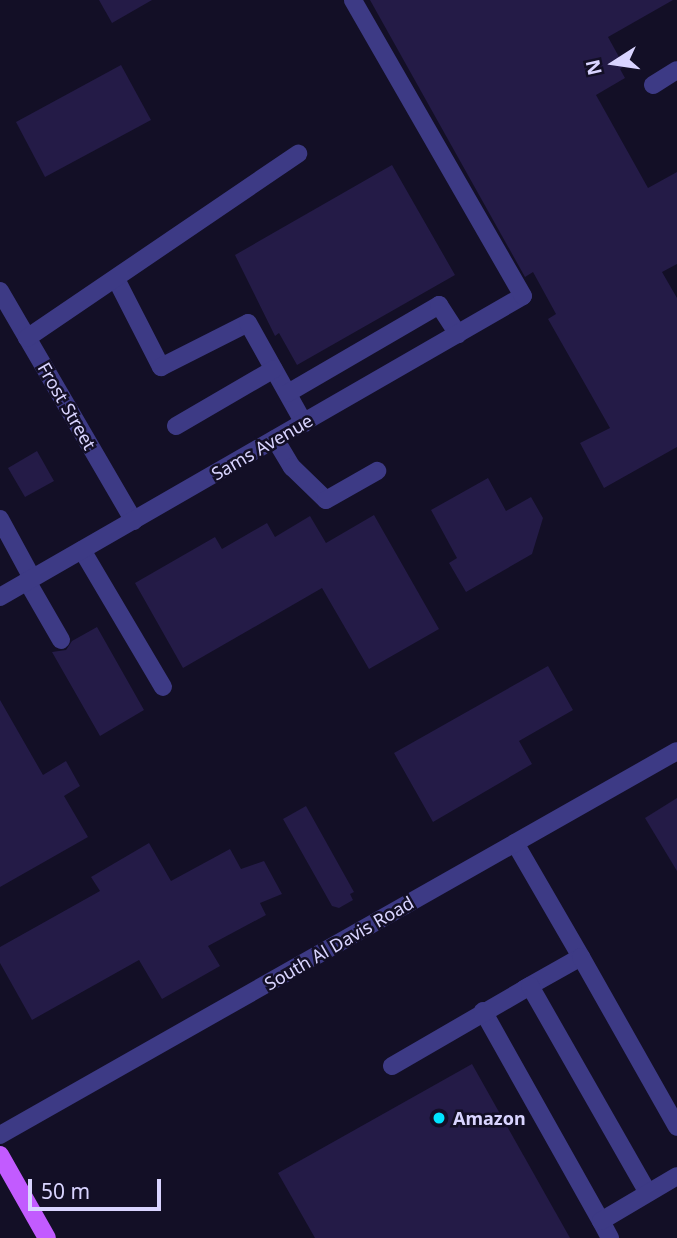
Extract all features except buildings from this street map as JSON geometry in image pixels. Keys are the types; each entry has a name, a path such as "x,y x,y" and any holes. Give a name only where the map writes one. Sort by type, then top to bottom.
{"main road":[{"path":"0,1156 47,1238"}],"street":[{"name":"Sams Avenue","path":"0,597 523,296 353,0"},
{"path":"653,85 677,70"},
{"path":"27,338 298,155"},
{"path":"116,279 161,367 248,323 304,423"},
{"name":"Frost Street","path":"0,291 134,521"},
{"path":"288,393 439,305 458,334"},
{"path":"176,426 274,369"},
{"path":"275,439 292,467 326,500 377,471"},
{"path":"0,519 61,640"},
{"path":"82,550 163,687"},
{"name":"South Al Davis Road","path":"0,1135 677,751"},
{"path":"515,843 677,1127"},
{"path":"391,1066 581,957"},
{"path":"524,989 530,986 648,1193"},
{"path":"482,1012 610,1238"},
{"path":"601,1221 677,1176"}],"place":[{"name":"Amazon","path":"439,1118"}]}
